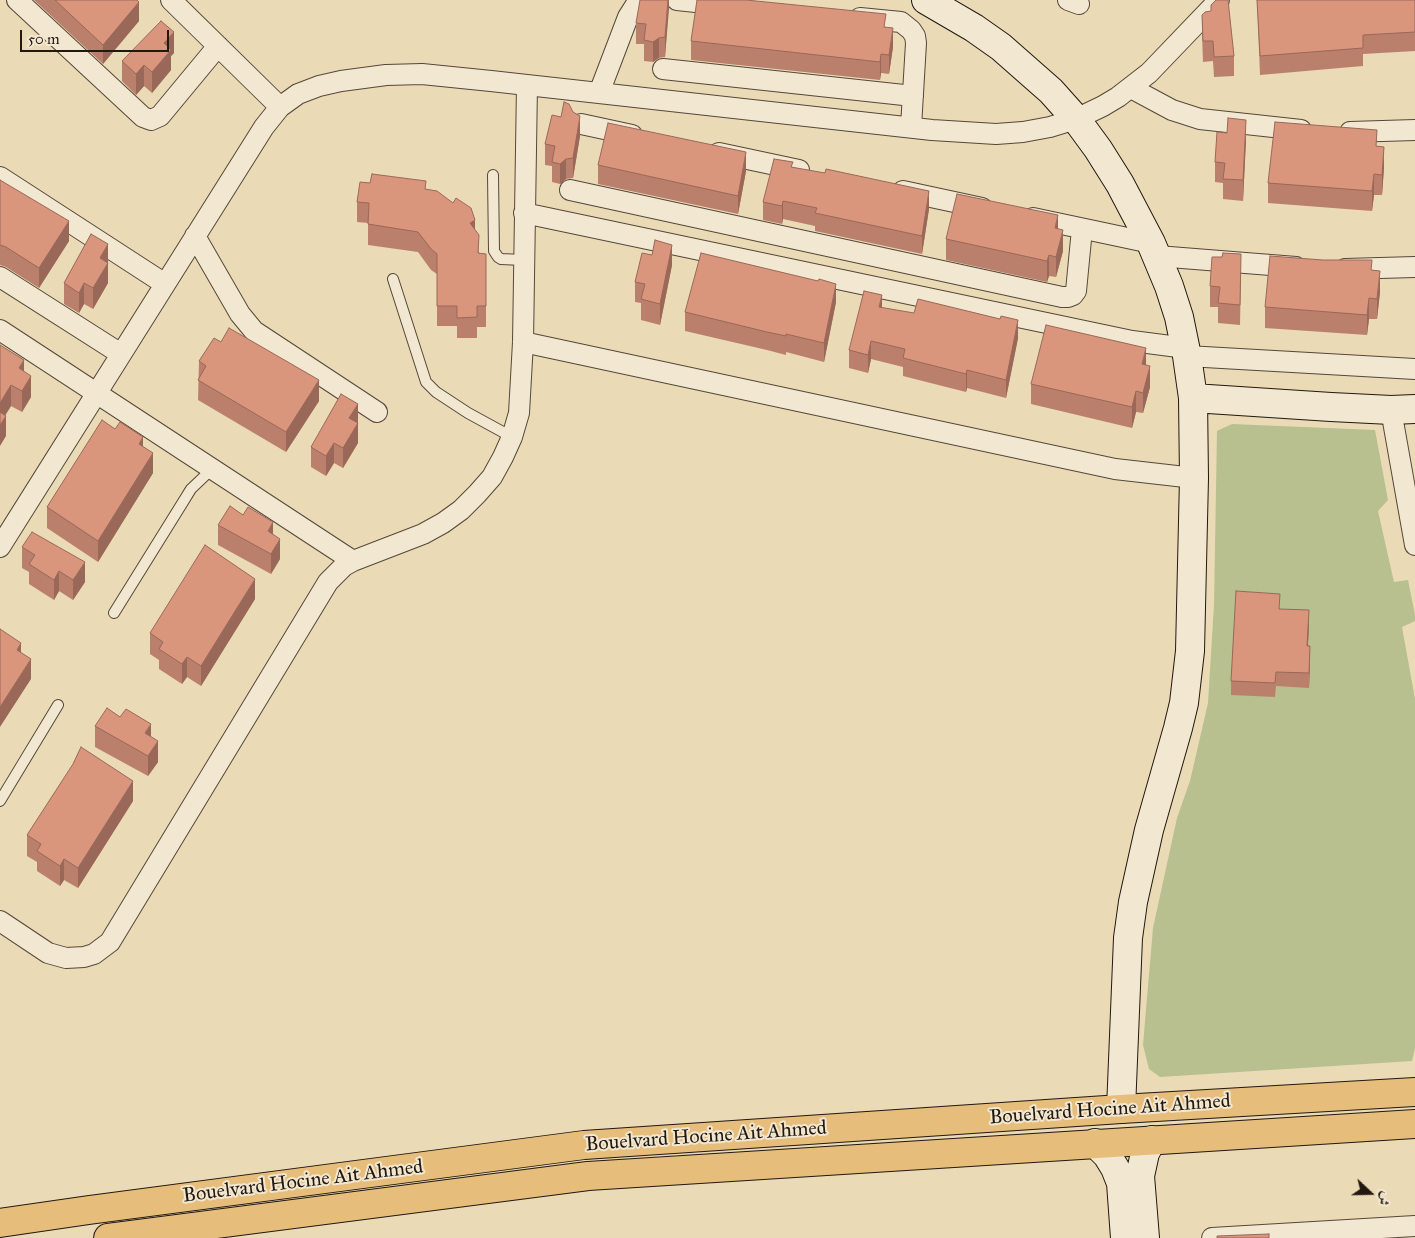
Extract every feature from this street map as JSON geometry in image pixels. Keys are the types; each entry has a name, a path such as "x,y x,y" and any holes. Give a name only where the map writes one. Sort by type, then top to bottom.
{"main road":[{"name":"Bouelvard Hocine Ait Ahmed","path":"0,1223 99,1208 584,1145 1121,1109 1415,1092"},
{"path":"108,1238 588,1176 1415,1124"}],"street":[{"path":"16,0 147,120 156,120 160,116 218,46"},
{"path":"171,0 280,107"},
{"path":"599,93 628,17 635,6 644,0"},
{"path":"677,0 745,6"},
{"path":"926,0 974,28 1001,47 1045,86 1076,119 1120,184 1154,249 1179,317 1187,352 1193,398 1194,478 1188,677 1174,745 1149,830 1133,902 1128,938 1121,1109"},
{"path":"0,547 264,126 280,107 298,94 319,86 341,81 386,75 422,74 911,127 996,134 1023,132 1050,127 1076,119 1103,106 1131,88 1149,73 1219,0"},
{"path":"841,16 901,22 911,30 916,43 911,127"},
{"path":"662,69 913,96"},
{"path":"0,921 48,953 66,958 84,958 94,954 110,942 320,594 335,574 353,561 423,534 443,523 461,510 492,477 512,437 519,413 523,342 527,84"},
{"path":"1131,88 1172,110 1200,120 1325,131 1380,132 1415,130"},
{"path":"581,124 649,138"},
{"path":"697,148 812,172"},
{"path":"0,177 165,284"},
{"path":"890,188 1082,229 1154,249 1318,269 1415,267"},
{"path":"570,190 1062,297 1068,297 1076,291 1082,229"},
{"path":"524,213 1187,352 1415,369"},
{"path":"195,236 240,314 254,331 377,412"},
{"path":"0,277 121,354"},
{"path":"0,330 353,561"},
{"path":"523,342 1115,469 1194,478"},
{"path":"1193,398 1403,409 1415,545"},
{"path":"1145,1238 1140,1176 1146,1153 1152,1140"},
{"path":"1095,1143 1107,1155 1121,1183 1125,1238"},
{"path":"1212,1238 1320,1235 1415,1226"}],"lane":[{"path":"493,175 494,251 501,259 523,260"},
{"path":"393,279 426,382 436,392 468,413 512,437"},
{"path":"114,613 183,502 192,489 212,468"},
{"path":"0,801 58,705"}],"green space":[{"path":"1232,424 1375,430 1388,500 1378,511 1394,582 1408,580 1415,615 1415,621 1402,627 1415,699 1415,1048 1412,1061 1160,1077 1149,1069 1143,1045 1153,928 1177,818 1190,781 1208,703 1214,605 1217,431"}],"building":[{"path":"55,0 137,0 139,2 103,45"},
{"path":"640,0 668,0 665,37 653,42 644,40 646,24 636,23"},
{"path":"697,0 746,0 886,14 884,27 893,28 889,55 881,54 880,62 691,41"},
{"path":"1216,0 1228,0 1234,56 1214,57 1213,41 1203,41 1202,15 1205,12 1211,11 1211,5"},
{"path":"1257,0 1415,0 1415,32 1363,35 1363,48 1260,56"},
{"path":"161,21 174,32 164,43 171,50 152,72 144,65 136,74 122,61"},
{"path":"564,102 569,104 573,112 580,116 573,158 566,159 560,164 552,162 555,146 545,144 552,115 561,117"},
{"path":"1228,118 1246,120 1243,180 1223,179 1225,163 1215,162 1217,132 1227,133"},
{"path":"1275,122 1377,130 1376,146 1384,147 1382,175 1374,174 1372,191 1268,183"},
{"path":"608,123 746,152 738,196 598,165"},
{"path":"774,159 793,162 791,167 825,173 826,169 929,191 922,236 815,213 817,208 783,201 782,206 763,202"},
{"path":"372,174 426,181 425,189 437,191 453,203 456,198 471,208 475,220 470,223 479,235 478,253 486,254 486,306 477,306 477,317 457,318 457,306 437,306 437,254 418,232 368,224 369,203 357,202 360,182 370,183"},
{"path":"0,180 69,221 39,268 0,245"},
{"path":"957,194 1058,215 1055,228 1063,230 1056,257 1049,255 1047,261 946,239"},
{"path":"91,234 108,244 100,258 108,263 93,288 84,283 79,293 64,283"},
{"path":"655,240 672,245 660,304 641,299 645,284 635,282 642,253 652,255"},
{"path":"701,253 836,284 824,343 786,334 786,336 767,332 685,312"},
{"path":"1223,253 1241,254 1240,305 1218,303 1220,287 1210,286 1212,257 1222,257"},
{"path":"1270,256 1323,260 1372,260 1371,270 1380,271 1377,299 1369,298 1367,315 1265,307"},
{"path":"864,291 882,295 879,307 914,313 918,299 1000,319 1001,316 1018,320 1006,380 967,370 966,374 903,358 905,349 871,341 868,355 849,350"},
{"path":"1046,325 1146,348 1142,364 1150,366 1143,393 1136,391 1132,407 1031,384"},
{"path":"229,328 319,380 286,432 198,380 206,366 199,361 214,338 221,342"},
{"path":"0,345 24,360 19,368 31,376 22,391 11,385 0,403"},
{"path":"341,394 358,404 349,418 358,423 343,448 334,443 326,456 311,447"},
{"path":"0,412 6,416 0,425"},
{"path":"102,420 115,429 120,422 143,437 139,444 153,453 98,541 47,507"},
{"path":"230,506 243,515 248,507 273,522 268,531 280,539 271,554 218,525"},
{"path":"32,532 85,562 73,580 59,571 54,580 29,564 35,555 22,547"},
{"path":"205,545 255,579 201,666 187,657 182,664 159,649 163,642 150,633"},
{"path":"1236,591 1280,594 1279,609 1309,610 1307,646 1310,646 1309,673 1276,672 1275,683 1231,681"},
{"path":"0,629 21,643 17,650 31,659 0,707"},
{"path":"107,708 120,717 126,709 151,724 145,733 158,741 148,756 95,726"},
{"path":"81,747 133,781 78,868 64,859 60,866 37,851 41,844 27,835 73,764"},
{"path":"1269,1234 1269,1238 1217,1238 1217,1236"}]}
